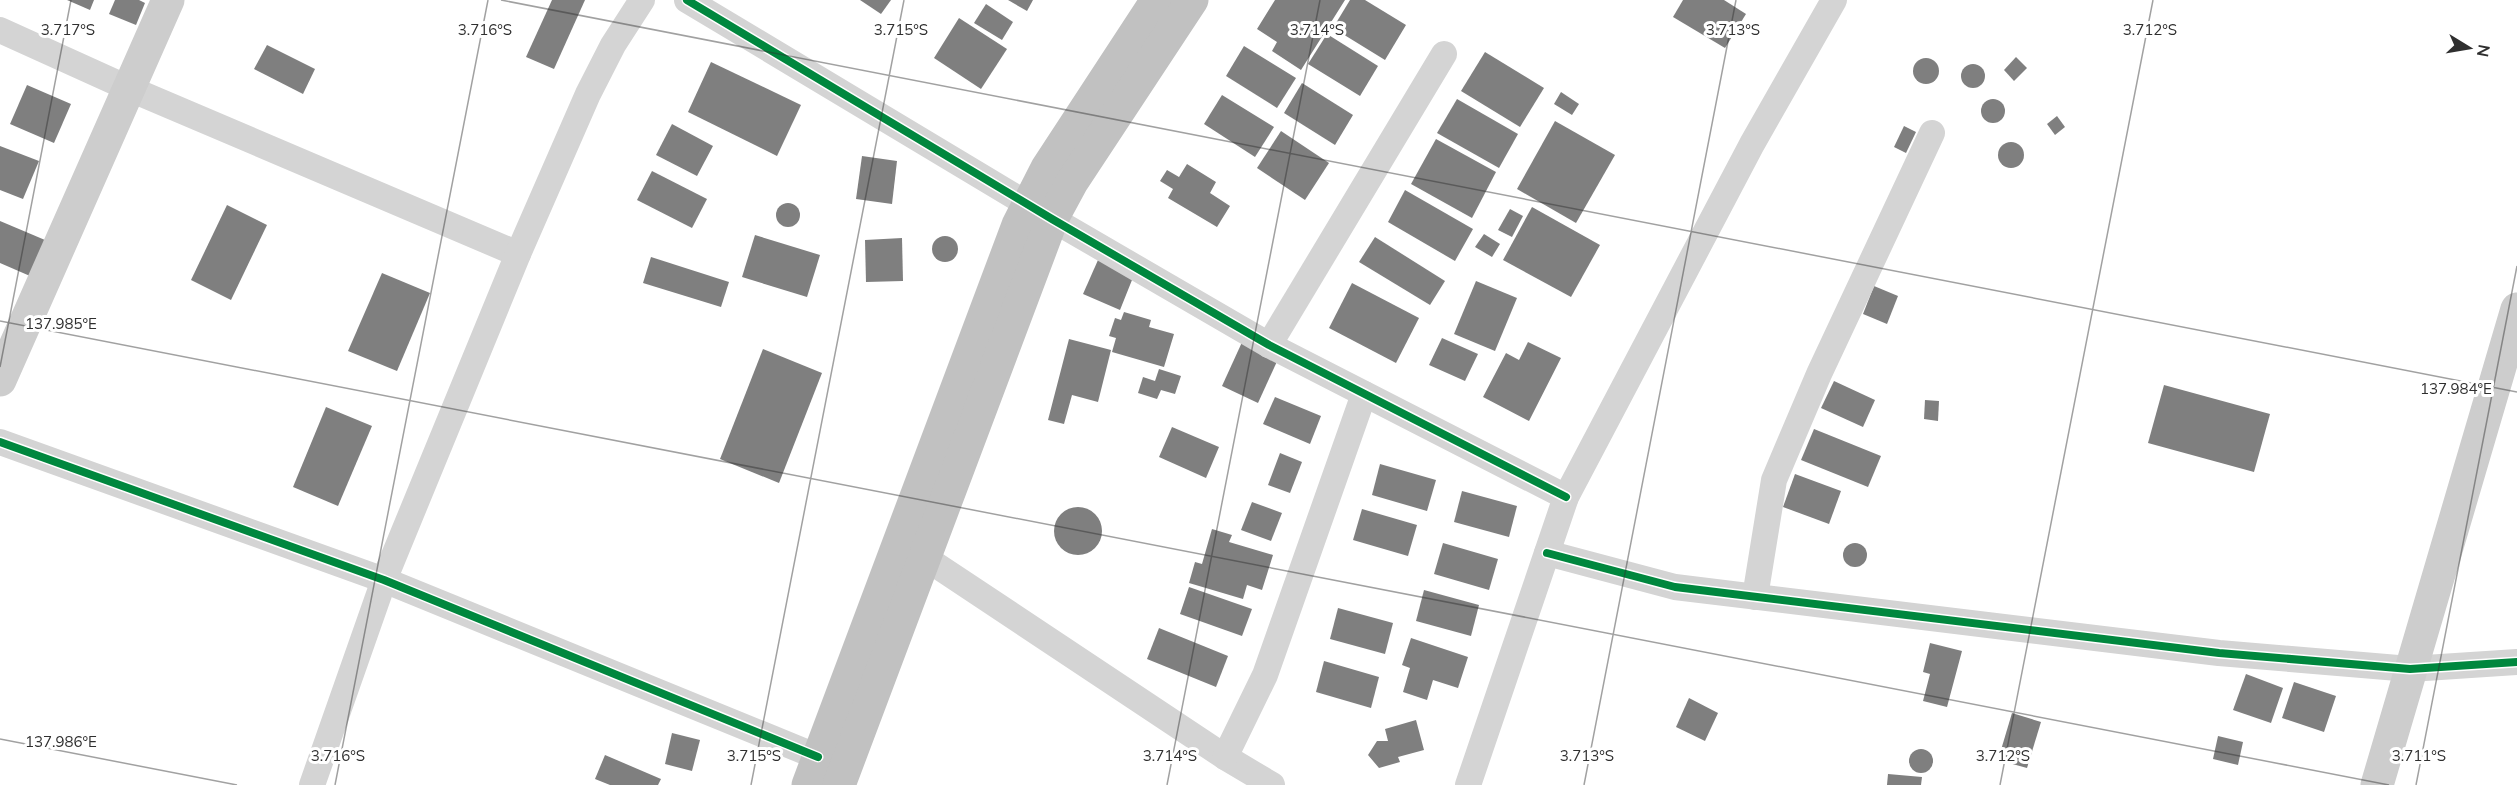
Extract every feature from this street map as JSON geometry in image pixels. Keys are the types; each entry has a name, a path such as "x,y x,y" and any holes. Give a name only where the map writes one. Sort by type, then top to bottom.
{"highway":[{"path":"813,771 1074,125 1157,0"},
{"path":"839,785 924,557 1040,212 1078,174 1192,0"}],"street":[{"path":"0,380 168,0"},
{"path":"312,785 384,580 518,254 588,94 613,45 642,0"},
{"path":"687,0 1040,212 1269,345 1566,497"},
{"path":"1468,785 1566,497 1752,144 1834,0"},
{"path":"0,30 128,88 518,254"},
{"path":"1269,345 1444,54"},
{"path":"1755,597 1774,480 1819,374 1932,133"},
{"path":"2377,785 2517,309"},
{"path":"1225,757 1266,675 1364,394"},
{"path":"0,442 384,580 813,771"},
{"path":"1547,553 1675,587 2208,652 2410,669 2517,662"},
{"path":"924,557 1225,757 1272,785"}],"building":[{"path":"67,0 94,0 90,10"},
{"path":"115,0 139,0 145,3 136,25 109,14"},
{"path":"552,0 585,0 554,69 526,57"},
{"path":"860,0 891,0 881,14"},
{"path":"1008,0 1033,0 1027,11"},
{"path":"1275,0 1345,0 1301,70 1272,51 1277,42 1257,29"},
{"path":"1350,0 1365,0 1406,25 1385,60 1333,28"},
{"path":"1683,0 1724,0 1746,14 1725,48 1673,17"},
{"path":"986,4 1013,22 1002,40 974,23"},
{"path":"959,18 1007,49 981,89 934,58"},
{"path":"1327,34 1378,66 1360,96 1308,64"},
{"path":"267,45 315,69 303,94 254,69"},
{"path":"1244,46 1296,78 1277,108 1226,76"},
{"path":"1485,52 1544,88 1520,127 1461,91"},
{"path":"2016,57 2027,68 2014,81 2004,70"},
{"path":"1926,58 1935,62 1939,71 1935,80 1926,84 1917,80 1913,71 1917,62"},
{"path":"711,62 801,105 777,156 688,112"},
{"path":"1968,64 1978,64 1985,71 1985,81 1978,88 1968,88 1961,81 1961,71"},
{"path":"1302,83 1353,115 1335,145 1284,113"},
{"path":"27,85 71,104 54,143 10,124"},
{"path":"1561,92 1579,104 1572,115 1554,104"},
{"path":"1222,95 1274,127 1255,157 1204,124"},
{"path":"1457,99 1518,134 1499,168 1437,133"},
{"path":"1988,99 1998,99 2005,106 2005,116 1998,123 1988,123 1981,116 1981,106"},
{"path":"2057,116 2065,127 2055,135 2047,124"},
{"path":"1555,121 1615,155 1576,223 1517,189"},
{"path":"672,124 713,146 697,176 656,155"},
{"path":"1904,126 1916,132 1906,153 1894,147"},
{"path":"1281,131 1329,163 1305,200 1257,168"},
{"path":"1436,139 1496,172 1472,218 1411,184"},
{"path":"2011,142 2020,146 2024,155 2020,164 2011,168 2002,164 1998,155 2002,146"},
{"path":"0,146 39,161 23,199 0,190"},
{"path":"862,156 897,161 892,204 856,199"},
{"path":"1187,164 1216,182 1210,193 1230,206 1217,227 1168,198 1173,189 1160,181 1167,170 1179,177"},
{"path":"652,171 707,199 692,228 637,200"},
{"path":"1405,190 1473,229 1455,261 1388,222"},
{"path":"788,203 796,207 800,215 796,223 788,227 780,223 776,215 780,207"},
{"path":"227,205 267,225 231,300 191,280"},
{"path":"1532,207 1600,245 1571,297 1503,260"},
{"path":"1510,209 1523,216 1512,237 1498,230"},
{"path":"0,221 45,240 30,276 0,263"},
{"path":"1484,234 1500,244 1492,257 1475,247"},
{"path":"755,235 820,255 807,297 742,277"},
{"path":"945,236 954,240 958,249 954,258 945,262 936,258 932,249 936,240"},
{"path":"1375,237 1445,281 1430,305 1359,262"},
{"path":"902,238 903,281 866,282 865,240"},
{"path":"651,257 729,282 721,307 643,283"},
{"path":"1098,260 1134,275 1120,310 1083,294"},
{"path":"382,273 430,293 397,371 348,351"},
{"path":"1476,281 1517,298 1495,351 1454,334"},
{"path":"1352,283 1419,318 1396,363 1329,328"},
{"path":"1874,286 1898,296 1887,324 1863,314"},
{"path":"1124,312 1151,320 1149,327 1174,334 1164,367 1112,352 1116,338 1109,336 1115,318 1121,320"},
{"path":"1442,338 1478,354 1465,381 1429,365"},
{"path":"1069,339 1111,350 1098,402 1072,395 1064,424 1048,420"},
{"path":"1243,340 1279,357 1258,403 1222,386"},
{"path":"1528,342 1561,358 1529,421 1483,397 1506,353 1519,360"},
{"path":"763,349 822,373 779,483 720,459"},
{"path":"1159,369 1181,376 1175,394 1161,390 1157,399 1138,393 1143,377 1155,381"},
{"path":"1834,381 1875,400 1863,427 1821,408"},
{"path":"2164,385 2270,414 2254,472 2148,443"},
{"path":"1275,397 1321,416 1310,444 1263,424"},
{"path":"1925,400 1939,401 1938,421 1924,419"},
{"path":"326,407 372,426 338,506 293,487"},
{"path":"1172,427 1219,447 1206,478 1159,457"},
{"path":"1814,429 1881,456 1868,487 1801,460"},
{"path":"1280,453 1302,462 1290,493 1268,485"},
{"path":"1380,464 1436,480 1427,511 1372,495"},
{"path":"1795,474 1841,491 1829,524 1783,507"},
{"path":"1462,491 1517,506 1509,537 1454,522"},
{"path":"1252,502 1282,513 1271,541 1241,530"},
{"path":"1078,507 1095,514 1102,531 1095,548 1078,555 1061,548 1054,531 1061,514"},
{"path":"1362,509 1417,525 1408,556 1353,540"},
{"path":"1212,529 1232,535 1229,542 1273,555 1262,590 1247,585 1243,599 1189,583 1195,562 1202,564"},
{"path":"1443,543 1498,559 1489,590 1434,574"},
{"path":"1850,543 1860,543 1867,550 1867,560 1860,567 1850,567 1843,560 1843,550"},
{"path":"1189,587 1252,609 1242,636 1180,614"},
{"path":"1424,590 1479,605 1471,636 1416,621"},
{"path":"1338,608 1393,623 1385,654 1330,639"},
{"path":"1159,628 1228,656 1216,687 1147,659"},
{"path":"1411,638 1468,657 1458,688 1433,680 1427,700 1403,692 1410,668 1402,665"},
{"path":"1930,643 1962,651 1947,707 1923,701 1930,674 1923,672"},
{"path":"1324,661 1379,677 1371,708 1316,692"},
{"path":"2246,674 2283,688 2271,723 2233,710"},
{"path":"2294,682 2336,696 2324,732 2282,718"},
{"path":"1689,698 1718,713 1705,741 1676,727"},
{"path":"2012,713 2041,722 2027,768 1998,760"},
{"path":"1416,720 1424,750 1398,757 1400,762 1379,768 1368,755 1377,741 1388,741 1385,729"},
{"path":"672,733 700,740 692,771 665,764"},
{"path":"2218,736 2243,742 2238,765 2213,759"},
{"path":"1921,749 1929,753 1933,761 1929,769 1921,773 1913,769 1909,761 1913,753"},
{"path":"605,755 661,779 658,785 610,785 595,779"},
{"path":"1888,774 1922,777 1921,785 1887,785"}],"cycle path":[{"path":"687,0 1052,219 1269,345 1566,497"},
{"path":"0,442 384,580 818,757"},
{"path":"1547,553 1675,587 2219,653 2410,669 2517,662"}]}
